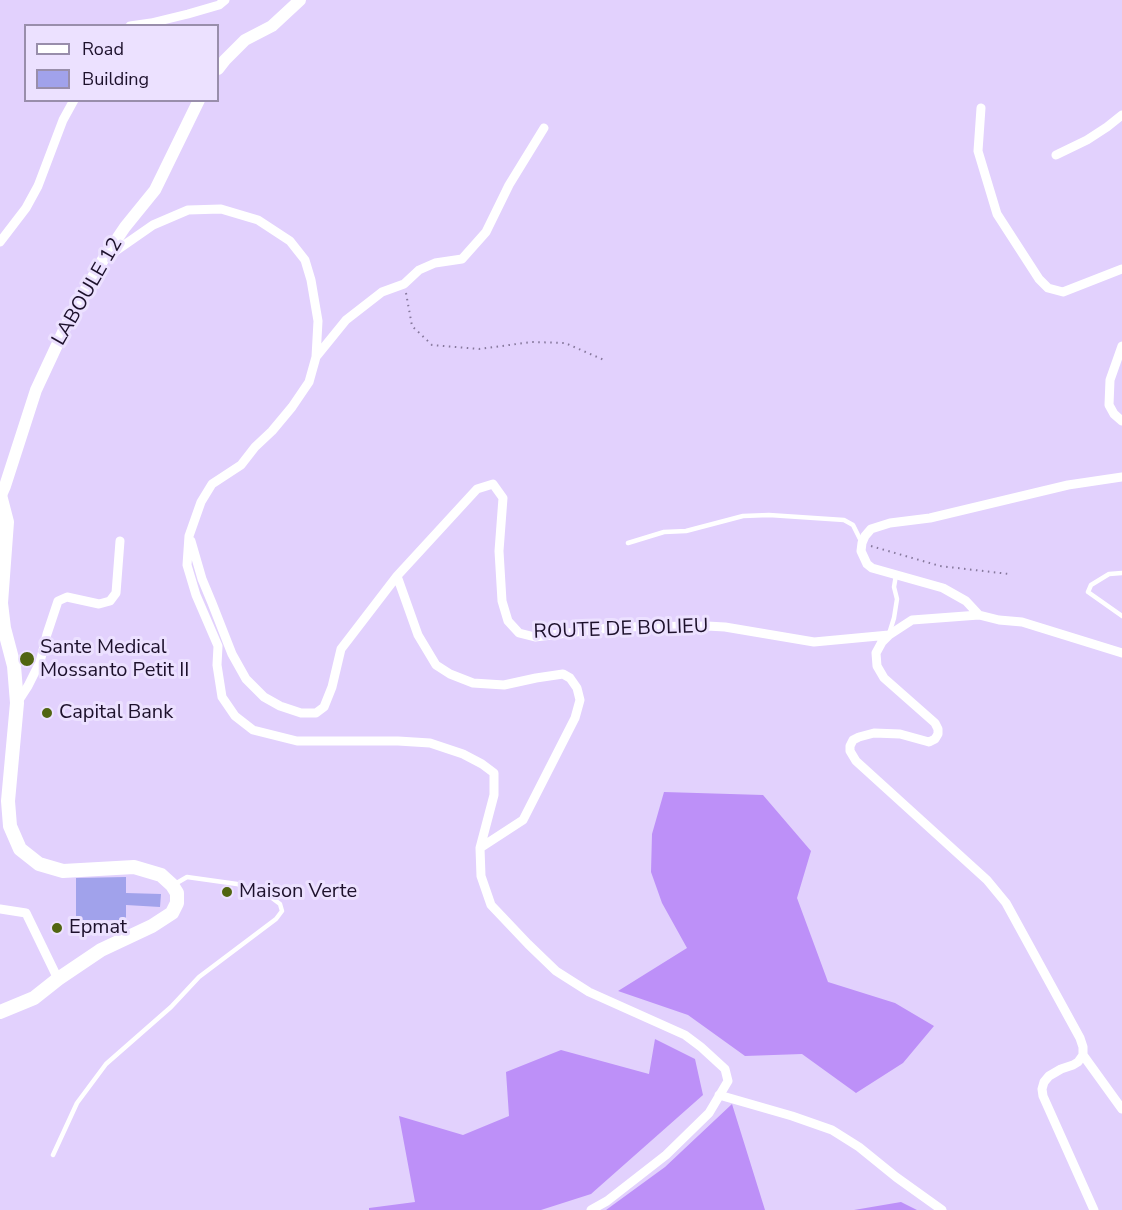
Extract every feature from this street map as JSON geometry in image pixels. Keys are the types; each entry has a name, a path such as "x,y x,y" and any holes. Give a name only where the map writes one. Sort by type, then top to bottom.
{"main road":[{"path":"0,495 7,522 2,603 4,628 14,666 17,703 8,801 10,826 20,849 39,864 63,871 134,867 161,875 177,892 177,903 172,913 152,926 101,950 34,998 0,1012"}],"street":[{"path":"144,24 219,5 225,0"},
{"path":"219,68 245,40 272,26 300,0"},
{"path":"0,243 26,208 38,186 63,120 73,102"},
{"name":"LABOULE 12","path":"0,495 5,486 36,390 71,315 104,258 155,190 198,102"},
{"path":"981,108 978,151 997,214 1039,279 1048,288 1063,292 1122,269"},
{"path":"1056,155 1087,140 1122,115"},
{"path":"316,357 346,320 382,292 404,284 419,270 435,263 462,259 486,231 544,128"},
{"path":"104,258 153,225 188,210 221,209 258,220 290,242 305,260 311,280 318,321 316,357 309,382 279,423 241,465 212,484 201,502 189,536 187,566 196,596 218,646 217,665 222,697 235,716 254,730 297,741 398,741 430,744 463,754 482,764 494,773 494,795 480,848 481,876 491,905 556,971 589,992 685,1035 725,1068 728,1081 709,1113 666,1155 607,1201 591,1210"},
{"path":"1122,346 1110,380 1109,405 1122,421"},
{"path":"979,615 966,601 943,588 872,568 867,564 861,551 862,543 871,529 890,523 930,518 1068,485 1122,477"},
{"name":"ROUTE DE BOLIEU","path":"189,536 232,654 246,679 264,697 280,706 301,713 316,713 324,707 332,687 341,649 397,576 477,489 493,484 503,498 499,550 502,601 508,621 519,633 535,637 616,627 707,626 726,627 814,642 889,635"},
{"path":"17,703 40,662 58,601 67,597 99,604 110,601 116,593 120,541"},
{"path":"397,576 418,634 436,665 450,674 474,683 504,685 563,674 570,678 577,688 580,700 575,718 523,820 480,848"},
{"path":"1094,1210 1043,1096 1042,1089 1049,1076 1078,1062 1083,1055 1080,1038 1006,903 987,880 856,761 850,751 850,746 859,737 873,733 900,734 929,742 938,734 935,723 884,678 877,666 878,647 889,635 912,620 979,615 1022,622 1120,651"},
{"path":"0,909 26,913 58,979"},
{"path":"1083,1055 1122,1109"},
{"path":"719,1095 832,1130 859,1147 942,1210"}],"lane":[{"path":"628,543 664,532 686,531 743,516 768,515 844,520 853,525 862,543"},
{"path":"1122,573 1109,574 1091,585 1088,592 1122,616"},
{"path":"889,635 896,609 897,599 894,587 896,575"},
{"path":"53,1155 77,1103 106,1064 171,1007 199,977 276,919 282,911 280,904 272,898 237,884 187,877 172,885"}],"path":[{"path":"404,284 412,326 432,345 479,349 532,342 565,343 604,360"},
{"path":"862,543 940,566 1009,574"}],"shaded area":[{"path":"664,792 763,795 811,851 797,898 828,982 895,1003 934,1026 903,1063 856,1093 802,1054 745,1056 688,1015 618,991 687,948 662,903 651,872 652,834"},
{"path":"655,1039 695,1059 703,1095 591,1194 541,1210 369,1210 369,1208 415,1202 399,1116 463,1135 509,1116 506,1072 561,1050 649,1074"},
{"path":"732,1104 765,1210 606,1210 665,1167"},
{"path":"901,1202 917,1210 854,1210"}],"building":[{"path":"126,877 126,893 161,894 160,907 126,905 126,920 76,920 76,878"}],"place":[{"name":"Sante Medical Mossanto Petit II","path":"27,659"},
{"name":"Capital Bank","path":"47,713"},
{"name":"Maison Verte","path":"227,892"},
{"name":"Epmat","path":"57,928"}]}
